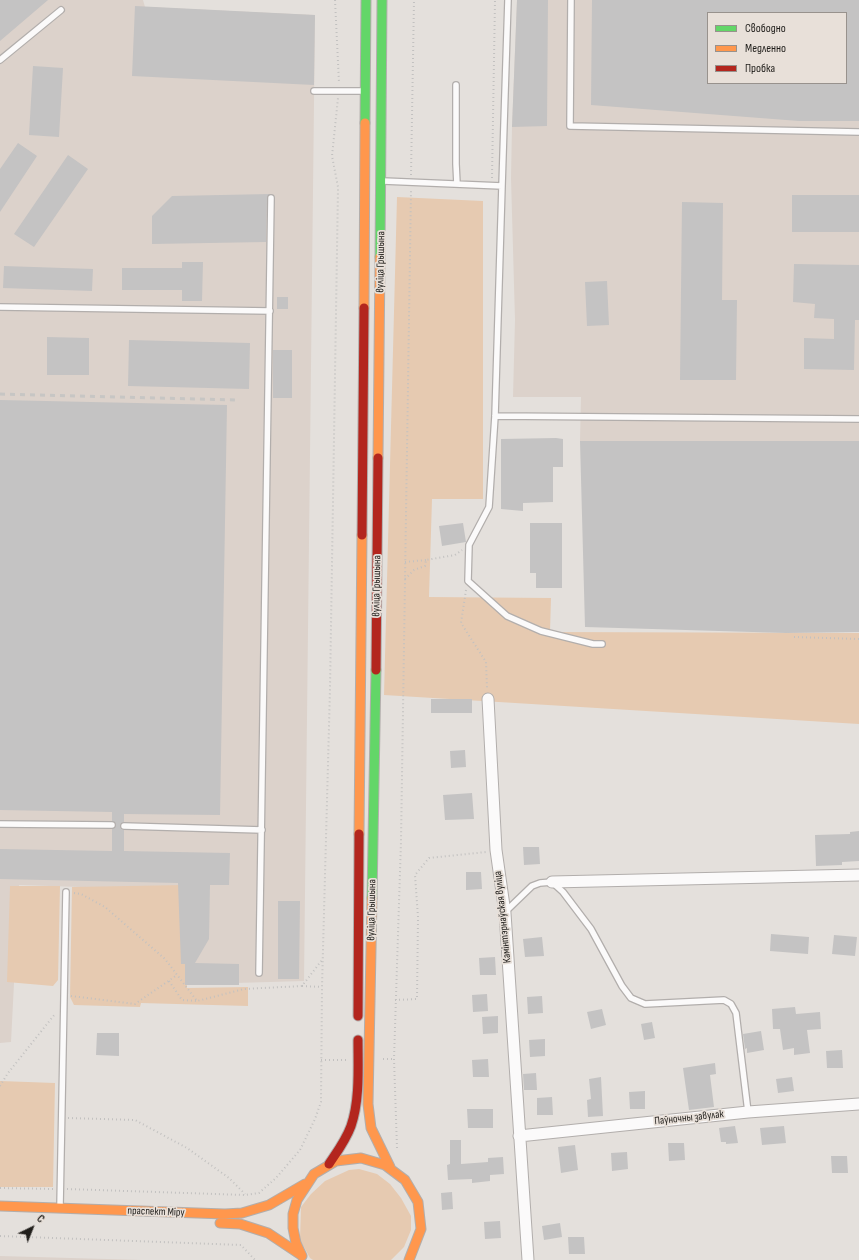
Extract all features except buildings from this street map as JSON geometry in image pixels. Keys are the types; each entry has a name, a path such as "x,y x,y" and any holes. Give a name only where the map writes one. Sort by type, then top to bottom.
{"main road":[{"name":"вуліца Грышына","path":"366,0 373,91 373,843 368,1104 371,1128 390,1167"},
{"name":"вуліца Грышына","path":"329,1164 351,1126 355,1102 358,1030 373,181 373,91 382,0"},
{"path":"303,1257 297,1245 292,1224 295,1203 305,1184 320,1169 329,1164 339,1160 360,1158 381,1162 390,1167 406,1181 413,1190 420,1210 421,1220 418,1241 409,1260"},
{"name":"праспект Міру","path":"0,1206 225,1214 242,1213 269,1205 305,1184"},
{"path":"214,1223 240,1224 268,1233 303,1257"}],"street":[{"name":"Камінтэрнаўская вуліца","path":"488,699 496,850 505,913 528,1260"},
{"path":"552,882 859,875"},
{"name":"Паўночны завулак","path":"519,1136 748,1112 859,1104"}],"lane":[{"path":"508,0 495,416 489,507 469,545 468,581 507,616 542,631 593,644 602,644"},
{"path":"571,0 570,126 859,132"},
{"path":"0,60 61,10"},
{"path":"456,85 457,184"},
{"path":"314,91 373,91"},
{"path":"373,181 502,186"},
{"path":"259,973 271,198"},
{"path":"0,307 270,311"},
{"path":"495,416 859,419"},
{"path":"0,824 112,825"},
{"path":"124,826 262,830"},
{"path":"505,913 532,886 540,882 552,882 563,892 591,929 622,986 632,998 645,1004 724,1000 731,1004 736,1013 748,1112"},
{"path":"60,1208 66,892"}],"path":[{"path":"0,1188 245,1195 259,1193 276,1178 300,1150 315,1119 321,1102 322,987 330,689 338,188 332,156 339,90 334,0"},
{"path":"397,1154 394,1059 401,841 404,562 409,370 414,0"},
{"path":"492,185 495,0"},
{"path":"404,562 455,555 469,545"},
{"path":"405,580 414,570 425,566 426,560"},
{"path":"468,581 461,623 486,662 488,699"},
{"path":"794,637 859,639"},
{"path":"395,1000 417,999 418,917 415,875 429,858 496,850"},
{"path":"66,892 81,894 105,908 165,959 198,1001"},
{"path":"302,986 323,959"},
{"path":"64,995 135,1004 177,975"},
{"path":"169,981 182,1000 198,1001 244,989 302,986 322,987"},
{"path":"0,1086 8,1073 64,1004"},
{"path":"382,1059 394,1059"},
{"path":"321,1060 346,1060"},
{"path":"61,1118 134,1120 187,1148 228,1178 245,1195"},
{"path":"0,1236 241,1245 255,1260"}],"shaded area":[{"path":"0,0 143,0 145,7 315,15 304,981 166,985 172,890 19,885 11,1042 0,1043"},
{"path":"517,0 859,0 859,627 580,441 581,397 513,397 515,320 511,178"},
{"path":"397,197 483,201 483,499 432,499 429,597 551,598 550,632 859,633 859,724 384,695"},
{"path":"185,885 187,988 248,987 248,1006 141,1003 140,1007 74,1005 70,997 72,887"},
{"path":"10,886 60,886 58,980 53,986 7,982"},
{"path":"0,1081 55,1083 53,1187 0,1187"},
{"path":"359,1169 377,1174 390,1184 401,1198 411,1216 411,1230 404,1247 391,1260 313,1260 310,1258 300,1240 301,1207 311,1194 325,1181 349,1170"},
{"path":"0,1256 142,1260 0,1260"}],"railway":[{"path":"0,394 239,400"}],"traffic: fast":[{"path":"365,123 366,0"},
{"path":"380,257 382,0"},
{"path":"372,898 376,670"}],"traffic: slow":[{"path":"364,308 365,123"},
{"path":"378,458 380,257"},
{"path":"359,834 362,535"},
{"path":"372,898 368,1104 371,1128 390,1167"},
{"path":"302,1256 296,1243 293,1228 293,1214 297,1200 314,1174 336,1161 361,1158 385,1165 405,1180 418,1202 421,1229 409,1260"},
{"path":"0,1206 225,1214 242,1213 269,1205 305,1184"},
{"path":"220,1223 240,1224 268,1233 301,1255"}],"traffic: jam":[{"path":"362,535 364,308"},
{"path":"376,670 378,458"},
{"path":"358,1016 359,834"},
{"path":"329,1164 347,1136 354,1116 358,1084 358,1040"}]}
